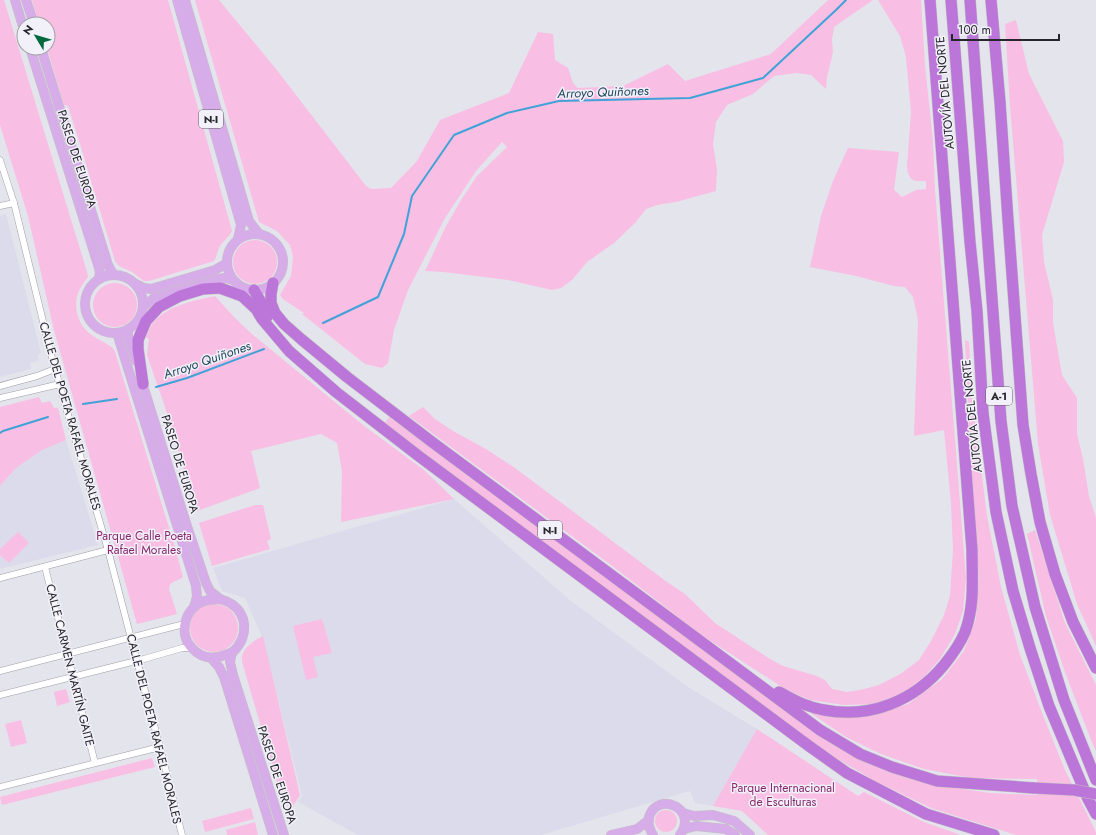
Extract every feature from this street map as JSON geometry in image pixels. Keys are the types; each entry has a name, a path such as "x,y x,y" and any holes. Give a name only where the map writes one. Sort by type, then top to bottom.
{"highway":[{"path":"754,680 810,707 843,712 861,712 877,709 893,704 912,694 936,675 952,655 964,633 970,614 973,593 972,550 930,0"},
{"path":"946,0 953,28"},
{"name":"AUTOVÍA DEL NORTE","path":"951,0 977,311 983,413 996,512 1013,591 1049,706 1088,799 1096,814"},
{"name":"A-1","path":"970,0 1001,421 1012,506 1035,607 1064,700 1096,780"},
{"path":"991,0 1000,102 1023,425 1040,522 1055,574 1073,622 1096,668"},
{"name":"N-I","path":"273,283 271,303 274,313 300,339 346,377 820,730 860,754 892,767 937,781 1074,790 1096,794"},
{"path":"143,384 138,340 146,321 159,307 180,296 203,289 220,288 242,296 256,309 262,319 274,332"},
{"name":"N-I","path":"254,290 263,306 274,332 289,351 336,392 420,457 803,742 847,772 926,814 994,835"}],"main road":[{"path":"15,0 20,16"},
{"path":"26,0 31,16"},
{"name":"N-I","path":"178,0 241,225 238,239 229,251 227,263"},
{"name":"N-I","path":"185,0 249,221 259,234 268,237 275,242 283,258 279,276 273,283"},
{"name":"PASEO DE EUROPA","path":"33,56 99,268 100,278"},
{"name":"PASEO DE EUROPA","path":"43,56 108,265 113,274"},
{"path":"238,239 252,234 259,234"},
{"path":"136,284 142,295 143,307 138,320 128,329 117,333 100,330 92,324 85,308 87,291 92,284 100,278 113,274 129,279 144,288 151,289 215,270 227,263 228,269 234,280 239,285 247,289 261,289 268,287 273,283"},
{"path":"143,307 154,298 211,281 224,278 234,280"},
{"name":"PASEO DE EUROPA","path":"128,329 128,336 206,583 210,591 220,599"},
{"name":"PASEO DE EUROPA","path":"117,333 196,586 197,597 194,606"},
{"path":"220,599 234,605 240,611 244,623 244,633 239,644 232,652 212,659 201,655 191,648 186,638 184,624 188,613 194,606 209,600 220,599"},
{"name":"PASEO DE EUROPA","path":"232,652 230,662 233,674 284,835"},
{"name":"PASEO DE EUROPA","path":"212,659 219,667 224,677 273,835"},
{"path":"654,835 649,827 649,820 653,810 659,805 664,804 674,805 683,813 685,819 682,833"},
{"path":"683,813 694,816 713,815 734,821 750,835"},
{"path":"611,835 637,829 649,820"},
{"path":"682,833 696,826 726,829 735,835"}],"street":[{"name":"CALLE DEL POETA RAFAEL MORALES","path":"0,160 14,203 55,369 108,550 182,835"},
{"path":"0,206 14,203"},
{"path":"0,386 37,376 55,369"},
{"path":"0,398 60,384"},
{"path":"0,578 108,550"},
{"name":"CALLE CARMEN MARTÍN GAITE","path":"45,567 95,763"},
{"path":"0,671 184,624"},
{"path":"0,695 137,661 182,648 191,648"},
{"path":"0,787 160,747"}],"shaded area":[{"path":"6,214 41,353 38,355 39,361 30,363 31,369 0,377 0,216"},
{"path":"66,440 98,545 0,569 0,486 16,468 42,450"},
{"path":"454,499 571,601 688,687 757,729 713,806 695,803 690,791 541,835 358,835 298,802 302,796 263,639 245,598 222,591 213,568"}],"green space":[{"name":"Parque Calle Poeta Rafael Morales","path":"0,0 4,0 16,39 16,56 21,56 87,272 88,277 78,293 76,304 79,320 85,329 113,348 115,352 174,544 183,577 169,586 177,614 137,624 54,330 28,216 0,125"},
{"path":"32,0 168,0 232,231 220,246 214,261 149,281 144,281 132,272 119,266 115,261 68,106 64,105 49,56 56,56 56,16 37,16"},
{"path":"195,0 219,0 276,69 366,186 371,189 391,188 417,161 440,120 509,93 538,32 553,34 555,60 568,68 573,83 578,88 623,86 668,64 685,81 771,54 828,0 873,0 834,27 832,40 833,52 827,77 826,89 811,75 797,73 774,76 753,94 727,105 716,122 713,144 717,169 716,191 646,209 635,223 614,243 587,262 572,280 561,288 552,290 508,280 425,271 446,226 461,200 477,176 507,147 502,142 476,171 445,218 408,290 394,330 388,363 382,368 365,364 302,314 304,313 283,299 280,295 291,276 293,257 290,245 277,231 259,222"},
{"path":"878,0 921,0 966,578 963,611 955,634 940,659 923,678 901,694 875,704 844,705 810,700 785,689 700,634 615,568 409,416 423,407 435,419 453,431 486,449 515,468 685,594 715,623 783,666 817,676 825,680 832,689 847,692 879,685 902,673 919,660 931,641 944,615 950,596 953,550 951,503 944,430 914,436 918,320 913,297 905,287 894,286 856,276 810,267 821,216 833,181 848,148 899,152 894,190 902,197 916,190 926,189 926,181 916,181 911,179 908,173 907,166 911,112 906,57 900,36"},
{"path":"1016,20 1029,74 1063,141 1064,162 1042,235 1044,262 1053,300 1053,323 1062,375 1077,398 1077,434 1089,496 1096,518 1096,646 1077,604 1050,515 1038,444 1010,106 1005,24"},
{"path":"251,240 259,240 264,241 271,246 276,253 276,271 271,278 264,283 251,284 243,281 236,274 233,266 233,258 236,250 243,243"},
{"path":"115,283 127,287 133,293 137,305 133,317 127,323 115,327 103,323 97,317 93,305 97,293 103,287"},
{"path":"215,296 253,335 363,425 424,470 454,499 341,522 342,471 337,443 321,434 251,451 260,488 197,511 164,404 147,355 149,339 146,337 153,323 166,312 181,305"},
{"path":"965,340 969,342 972,398 987,516 1001,587 1020,655 1044,718 1065,770 1096,832 1096,835 1016,835 931,808 875,781 838,759 797,731 384,424 389,417 800,722 838,748 889,772 935,785 990,793 1037,795 1037,779 971,778 924,769 881,754 846,737 809,712 832,715 871,715 908,704 942,679 964,651 976,619 979,576 972,491"},
{"path":"39,397 42,403 50,401 54,408 58,408 66,440 42,450 16,468 0,486 0,407"},
{"path":"255,505 263,505 271,539 267,541 270,549 212,566 199,523"},
{"path":"1035,530 1065,623 1096,685 1096,751 1065,672 1046,616 1027,534"},
{"path":"18,532 29,543 9,563 0,555 0,549"},
{"path":"209,604 219,604 231,611 238,623 238,633 231,645 219,652 209,652 201,648 194,641 190,633 190,623 194,615 201,608"},
{"path":"322,619 332,653 313,657 318,677 306,680 293,626"},
{"path":"263,636 300,795 292,808 283,802 242,662 243,653 247,647"},
{"path":"66,689 70,702 57,706 54,692"},
{"path":"21,720 27,743 11,747 5,724"},
{"name":"Parque Internacional de Esculturas","path":"757,729 858,796 864,792 924,822 961,835 768,835 742,811 713,806"},
{"path":"152,758 155,767 2,805 0,797"},
{"path":"251,808 254,819 205,832 202,821"},
{"path":"666,810 674,813 677,821 674,829 666,832 658,829 655,821 658,813"},
{"path":"255,822 258,835 227,835 226,830"}],"waterway":[{"name":"Arroyo Quiñones","path":"323,323 378,297 404,234 412,196 454,135 507,113 559,101 690,98 763,78 846,0"},
{"name":"Arroyo Quiñones","path":"156,387 187,378 264,349"},
{"name":"Arroyo Quiñones","path":"83,404 117,399"},
{"name":"Arroyo Quiñones","path":"0,433 48,417"}]}
